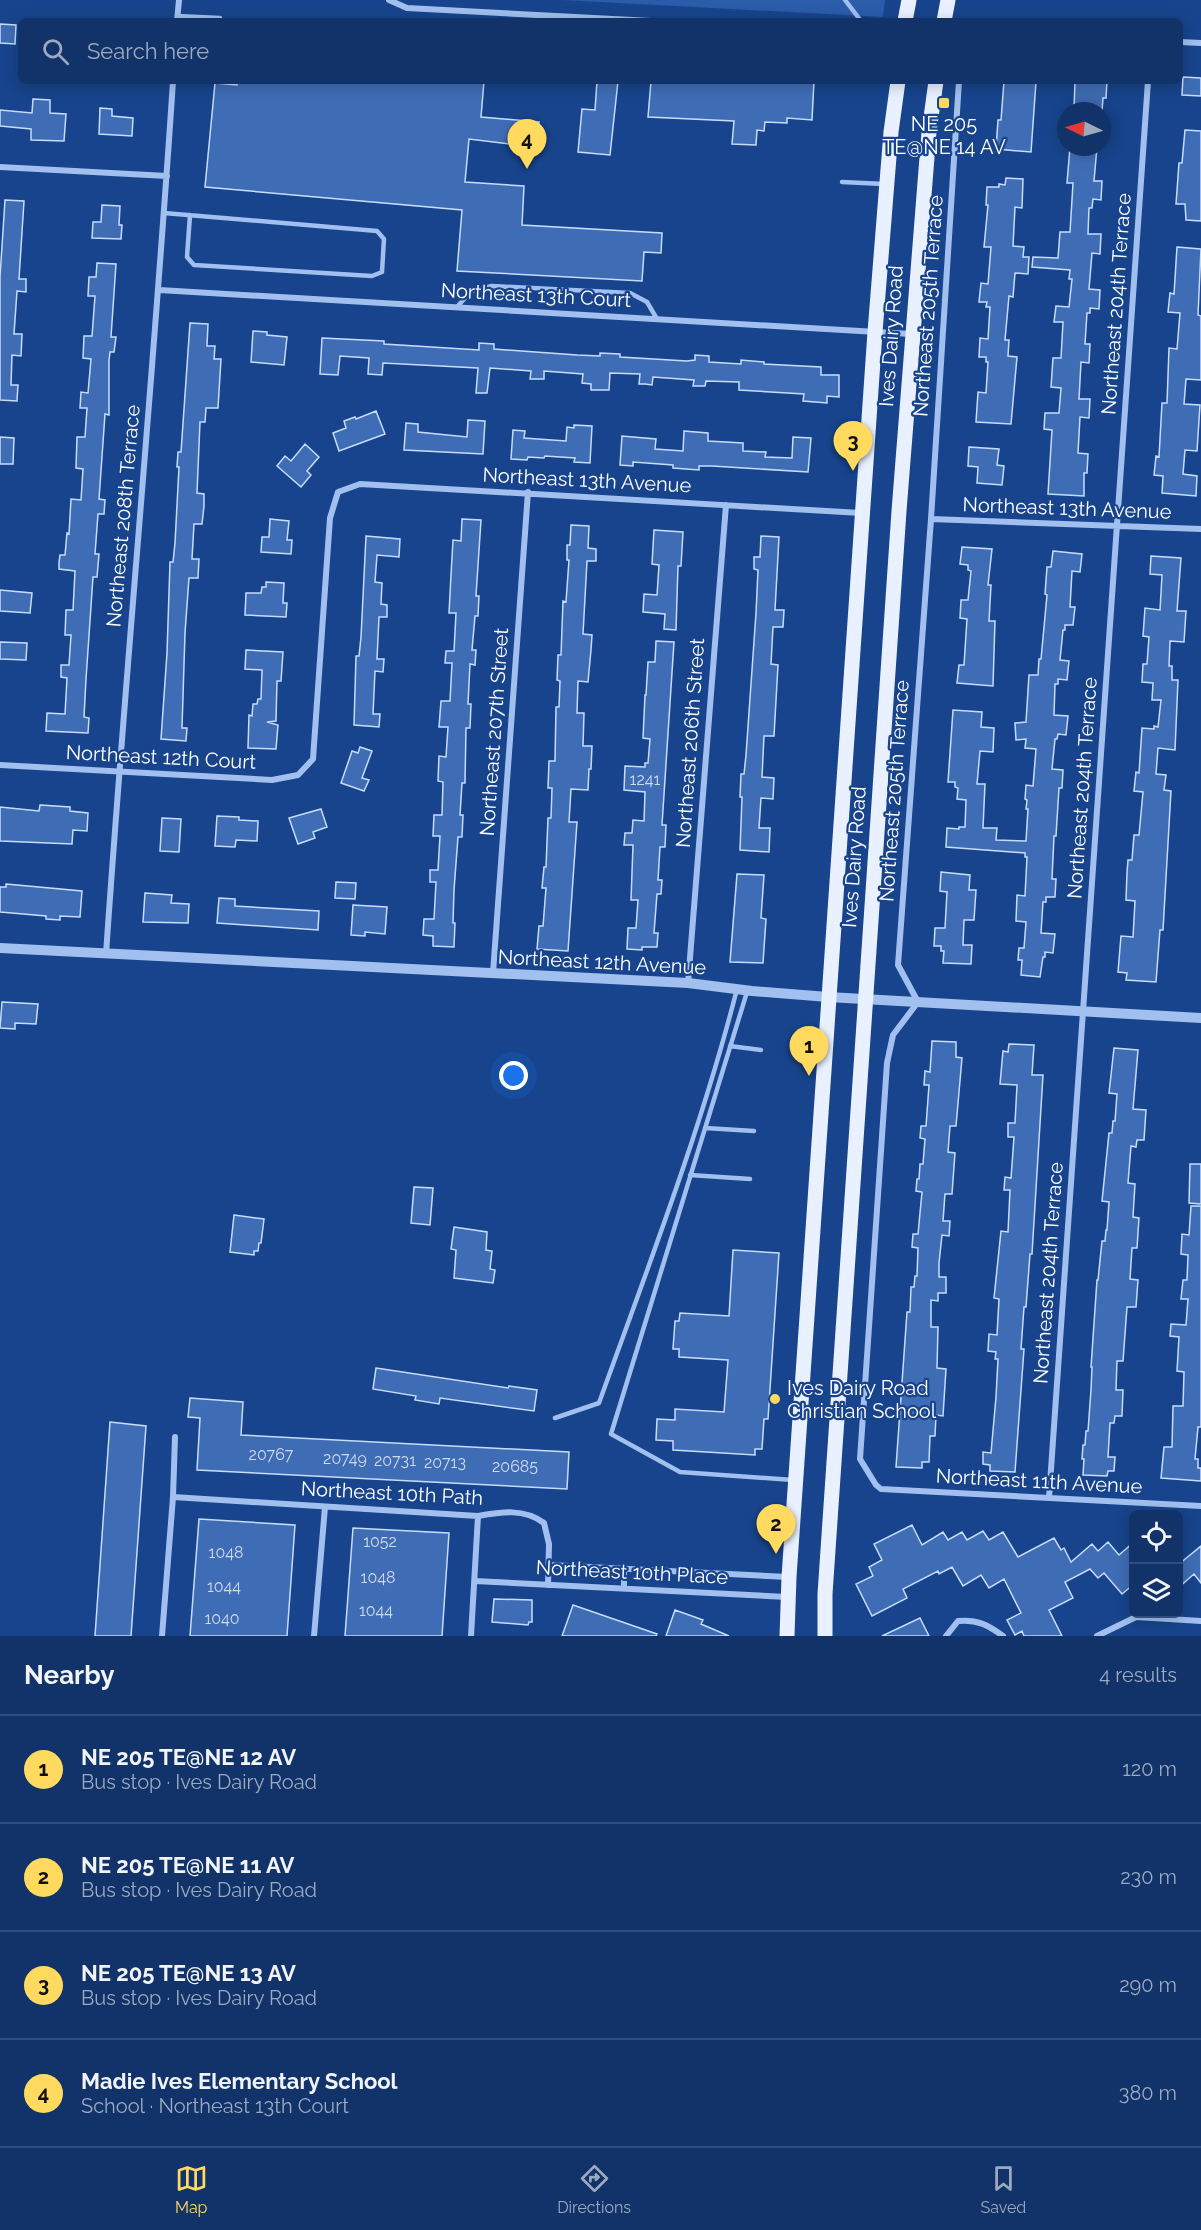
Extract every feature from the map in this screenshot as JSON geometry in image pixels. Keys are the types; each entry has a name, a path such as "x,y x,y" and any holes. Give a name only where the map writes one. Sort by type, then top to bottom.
{"main road":[{"path":"906,18 909,0"},
{"path":"945,18 948,0"},
{"name":"Ives Dairy Road","path":"787,1636 795,1481 875,332 898,84"},
{"name":"Ives Dairy Road","path":"825,1636 826,1570 912,334 929,132 936,84"}],"street":[{"path":"177,18 178,0"},
{"path":"389,0 407,8 595,18"},
{"path":"1183,42 1201,43"},
{"name":"Northeast 208th Terrace","path":"106,954 159,290 173,84"},
{"name":"Northeast 205th Terrace","path":"918,1002 898,965 931,519 959,84"},
{"name":"Northeast 204th Terrace","path":"1049,1498 1148,84"},
{"path":"0,167 167,176"},
{"name":"Northeast 13th Court","path":"159,290 912,334"},
{"name":"Northeast 13th Avenue","path":"313,759 330,518 338,492 360,484 863,513"},
{"name":"Northeast 207th Street","path":"493,974 528,492"},
{"name":"Northeast 206th Street","path":"688,983 726,505"},
{"name":"Northeast 13th Avenue","path":"931,519 1201,529"},
{"name":"Northeast 12th Court","path":"0,765 272,780 298,776 313,759"},
{"name":"Northeast 12th Avenue","path":"0,948 688,983 828,997 1201,1018"},
{"name":"Northeast 11th Avenue","path":"918,1002 893,1035 887,1063 860,1459 876,1485 881,1489 1201,1506"},
{"path":"162,1636 173,1497 175,1437"},
{"name":"Northeast 10th Path","path":"173,1497 478,1516 501,1512 533,1515 544,1523 549,1544 548,1585"},
{"path":"314,1636 325,1507"},
{"path":"471,1636 478,1516"},
{"name":"Northeast 10th Place","path":"549,1565 789,1578"},
{"path":"624,1569 624,1588"},
{"name":"Northeast 10th Place","path":"475,1581 788,1597"},
{"path":"1097,1636 1136,1617 1201,1621"},
{"path":"946,1636 958,1621 966,1620 980,1621 1003,1636"}],"lane":[{"path":"845,0 859,18"},
{"path":"177,18 220,18"},
{"path":"843,182 887,184"},
{"path":"164,213 190,215 377,231 384,239 382,272 372,276 194,265 187,256 190,215"},
{"path":"457,307 471,291 492,286 630,293 646,303 657,319"},
{"path":"742,990 730,1046 611,1434 680,1472 795,1481"},
{"path":"555,1418 599,1403 742,990"},
{"path":"730,1046 761,1050"},
{"path":"705,1128 754,1131"},
{"path":"690,1175 750,1179"}],"shaded area":[{"path":"562,0 885,0 883,17"}],"building":[{"path":"0,24 16,25 15,44 0,43"},
{"path":"1183,77 1201,78 1201,96 1182,95"},
{"path":"215,84 484,84 481,117 539,122 536,147 469,139 465,182 524,186 522,225 662,233 661,253 644,252 642,281 457,271 462,210 205,187"},
{"path":"597,84 618,84 610,155 578,152 582,109 595,110"},
{"path":"651,84 814,84 812,120 787,118 787,123 765,122 764,131 757,130 756,145 732,144 734,121 648,117"},
{"path":"1004,84 1036,84 1031,152 996,149 998,120 1001,120"},
{"path":"1075,84 1107,84 1106,98 1103,98 1103,102 1074,102"},
{"path":"33,99 50,100 50,113 66,114 64,141 31,140 31,129 0,126 0,110 32,113"},
{"path":"100,108 112,109 112,116 133,118 132,136 99,134"},
{"path":"1185,130 1201,131 1201,221 1186,220 1185,204 1176,204 1179,163 1182,163"},
{"path":"1069,156 1096,156 1094,181 1102,181 1101,200 1093,199 1092,208 1089,208 1088,234 1101,234 1100,254 1092,253 1089,289 1100,290 1099,309 1090,308 1090,313 1087,313 1085,344 1090,344 1089,363 1081,362 1079,399 1090,399 1089,418 1080,417 1078,453 1088,454 1087,473 1084,473 1084,496 1048,494 1052,430 1044,429 1045,413 1059,413 1061,388 1051,387 1053,358 1061,358 1063,322 1054,322 1056,306 1069,307 1072,279 1069,279 1070,270 1032,267 1033,257 1058,258 1060,232 1070,232 1073,183 1067,183"},
{"path":"1006,178 1023,179 1022,208 1015,207 1013,246 1024,247 1023,257 1029,257 1028,274 1015,273 1013,297 1009,296 1005,340 1009,340 1008,356 1017,357 1011,424 976,422 978,392 986,393 988,362 986,362 986,357 979,357 980,338 988,339 990,307 986,307 987,302 979,302 981,283 988,284 991,247 984,247 988,205 986,205 987,187 1005,185"},
{"path":"5,200 24,201 19,279 26,279 26,292 17,291 14,334 22,334 21,356 12,355 11,385 18,385 17,401 0,400 0,277"},
{"path":"102,205 120,206 121,239 92,238 93,222 101,222"},
{"path":"1177,247 1201,249 1198,315 1201,316 1201,380 1186,379 1184,404 1200,405 1197,451 1185,450 1183,474 1197,476 1196,496 1162,493 1163,476 1154,475 1156,456 1159,457 1162,403 1167,403 1169,348 1177,349 1180,313 1168,312 1170,293 1174,294"},
{"path":"97,263 116,264 111,337 116,337 114,352 110,352 109,360 109,415 105,414 99,499 105,500 104,514 98,514 95,554 99,554 97,577 93,577 84,717 89,718 88,733 46,731 47,713 65,714 67,678 61,677 61,665 69,665 71,635 65,635 66,610 73,610 75,571 59,569 59,562 60,555 65,555 67,533 69,534 71,499 81,500 83,469 76,468 77,437 85,437 87,408 80,408 81,392 88,393 91,359 83,358 84,336 92,336 95,296 88,296 89,277 96,277"},
{"path":"190,323 208,324 207,346 215,346 214,359 221,359 218,408 206,408 205,422 200,422 197,493 204,494 204,506 202,524 194,524 192,559 199,559 198,578 189,578 182,728 187,728 186,741 161,739 170,562 173,562 175,543 178,452 181,452"},
{"path":"253,331 287,337 284,365 251,362"},
{"path":"322,338 479,350 479,343 494,344 494,349 600,356 600,353 620,354 620,357 687,361 695,360 695,355 709,356 709,362 741,364 741,360 764,362 764,364 821,367 821,375 839,375 839,397 827,396 827,403 803,401 804,394 739,390 739,382 706,381 705,386 693,386 694,380 653,377 652,385 639,384 640,374 610,373 609,390 591,390 591,384 582,383 583,374 544,371 544,379 530,379 531,371 490,368 487,393 476,393 478,368 383,363 382,375 368,374 369,358 340,356 338,375 320,374"},
{"path":"376,411 385,434 339,451 333,433 346,428 344,421"},
{"path":"468,420 485,421 483,454 404,450 406,423 418,424 418,432 467,437"},
{"path":"574,425 592,426 590,463 574,462 575,458 545,456 544,458 528,457 527,460 511,459 513,430 525,431 524,438 566,441 567,427 574,428"},
{"path":"684,431 708,433 708,441 743,443 743,451 766,452 765,457 792,458 793,437 811,438 808,472 712,466 699,466 699,470 673,468 673,465 633,462 633,466 620,465 622,436 656,439 655,449 683,451"},
{"path":"0,437 14,438 13,464 0,464"},
{"path":"305,444 319,457 307,471 311,475 301,487 277,466 285,456 291,461"},
{"path":"969,447 999,449 997,465 1004,466 1002,485 977,483 978,467 968,466"},
{"path":"270,519 289,521 287,540 292,540 291,554 261,552 262,537 269,537"},
{"path":"462,519 481,520 476,596 479,596 478,616 475,616 472,650 476,650 475,665 470,664 468,704 471,704 470,728 466,728 465,783 462,783 460,815 463,815 462,837 458,837 454,890 454,947 433,946 433,936 423,935 424,919 434,919 436,882 430,882 430,870 438,870 440,836 433,836 434,815 442,815 443,782 438,781 439,756 446,757 448,727 439,727 441,701 450,701 452,663 445,663 446,651 454,651 456,613 449,613 453,540 461,541"},
{"path":"571,525 589,526 588,548 596,549 596,561 587,561 583,634 592,635 588,682 578,681 577,713 584,713 583,746 592,746 591,769 589,769 588,790 571,789 569,822 577,822 568,951 537,949 539,926 543,926 546,888 542,888 544,867 546,867 548,818 551,818 552,788 548,788 549,761 555,761 556,707 559,707 560,681 557,680 558,655 561,655 563,601 566,602 569,560 567,560 567,545 570,545"},
{"path":"654,530 683,532 681,566 678,566 676,630 664,629 665,614 643,612 644,594 657,595 659,565 652,564"},
{"path":"366,536 400,539 399,557 377,555 375,582 382,583 381,604 387,605 387,617 379,617 377,659 384,659 383,672 375,671 373,714 380,714 379,727 354,725 356,656 359,656 361,637"},
{"path":"761,536 779,537 775,610 784,610 783,627 773,627 771,664 778,665 774,736 764,736 762,777 774,778 773,799 761,798 759,828 770,828 769,852 740,850 741,774 744,774 746,755 756,613 758,570 754,569 754,557 760,557"},
{"path":"962,547 992,549 988,585 991,585 989,621 995,621 993,686 957,683 959,665 964,665 967,619 960,618 961,600 968,600 971,571 968,570 968,565 960,564"},
{"path":"1053,551 1082,554 1080,572 1072,571 1070,607 1075,607 1073,625 1065,625 1065,630 1063,630 1060,660 1069,661 1067,680 1058,679 1058,684 1055,684 1054,715 1068,716 1066,735 1058,734 1055,739 1052,769 1063,770 1062,788 1059,788 1056,836 1054,836 1052,879 1056,879 1055,897 1046,897 1046,902 1043,902 1041,933 1055,934 1053,953 1045,952 1040,977 1021,975 1022,960 1018,960 1019,948 1024,948 1026,922 1016,921 1017,895 1025,896 1027,857 1025,853 946,847 947,828 965,827 966,800 957,799 958,788 955,787 955,782 948,782 953,710 982,712 981,727 994,728 993,752 980,751 977,784 985,784 983,828 997,828 996,840 1026,841 1028,809 1026,809 1027,800 1025,799 1026,785 1033,786 1036,749 1025,748 1026,739 1016,740 1015,723 1026,722 1029,675 1038,675 1047,595 1045,594 1047,567 1051,567"},
{"path":"1151,556 1181,558 1177,611 1186,611 1184,642 1170,641 1169,666 1172,666 1172,680 1178,680 1175,750 1158,748 1156,774 1166,775 1164,790 1171,791 1163,930 1160,930 1156,982 1126,980 1127,973 1118,972 1121,936 1133,937 1135,901 1126,900 1127,873 1128,860 1132,860 1134,835 1139,835 1143,792 1134,791 1136,772 1139,773 1142,728 1158,727 1161,700 1152,700 1153,683 1142,682 1143,664 1147,664 1149,637 1143,636 1145,608 1160,610 1162,575 1150,574"},
{"path":"266,582 284,583 283,603 287,603 286,617 245,615 246,593 261,593 262,587 266,587"},
{"path":"0,590 32,593 30,613 0,611"},
{"path":"656,641 674,642 662,825 666,825 665,847 660,847 658,880 662,880 661,894 657,894 654,933 658,933 657,947 642,947 642,950 627,949 628,928 636,928 638,900 631,900 633,845 624,845 625,833 632,833 633,820 644,821 645,792 624,790 625,766 645,767 645,763 648,763 650,739 643,738 645,695 648,662 655,662"},
{"path":"0,642 27,643 26,660 0,659"},
{"path":"246,650 283,652 281,681 277,681 276,721 267,722 278,725 276,749 248,748 249,715 252,716 253,704 257,704 258,699 261,699 262,670 245,669"},
{"path":"360,747 372,751 362,778 369,780 364,791 341,783 352,751 358,753"},
{"path":"40,805 70,807 70,811 88,813 87,831 73,830 72,844 0,841 0,807 39,811"},
{"path":"321,809 327,827 313,832 315,838 298,844 289,818"},
{"path":"217,816 258,821 257,841 236,840 235,847 215,846"},
{"path":"162,818 181,819 179,852 160,851"},
{"path":"941,872 970,875 969,890 976,890 974,920 964,920 963,945 972,945 971,964 943,963 944,951 941,951 941,946 934,946 935,928 945,928 947,892 940,891"},
{"path":"737,874 764,875 761,918 766,919 763,963 730,962"},
{"path":"336,882 356,883 355,899 335,898"},
{"path":"6,884 82,891 80,917 60,916 60,920 46,919 46,916 0,912 0,887 6,887"},
{"path":"145,893 172,895 171,903 189,904 188,923 143,922"},
{"path":"219,898 235,899 235,906 319,911 318,930 217,923"},
{"path":"353,905 387,907 385,934 365,932 365,936 351,935"},
{"path":"2,1002 38,1004 36,1024 15,1023 15,1029 0,1028"},
{"path":"932,1041 956,1042 956,1057 962,1058 956,1126 950,1126 948,1152 955,1153 952,1194 945,1194 943,1221 950,1221 949,1236 942,1235 939,1263 939,1277 946,1277 946,1293 938,1293 938,1301 931,1300 931,1327 938,1327 937,1368 946,1369 943,1416 936,1415 935,1436 930,1436 929,1462 922,1462 922,1468 896,1467 907,1312 910,1312 911,1287 914,1287 915,1276 917,1276 918,1248 912,1247 913,1234 918,1234 922,1192 916,1191 920,1164 923,1164 925,1139 920,1138 921,1126 926,1126 929,1085 924,1085 925,1071 930,1072"},
{"path":"1009,1044 1034,1045 1032,1075 1043,1075 1032,1254 1030,1254 1021,1349 1024,1349 1015,1472 990,1471 990,1465 983,1464 983,1452 991,1453 996,1397 998,1359 995,1359 996,1352 988,1351 989,1334 997,1335 999,1299 994,1298 1001,1231 1008,1232 1010,1190 1004,1190 1005,1177 1011,1178 1014,1137 1008,1137 1008,1123 1015,1123 1017,1085 1000,1084 1003,1051 1008,1052"},
{"path":"1114,1048 1138,1050 1133,1109 1146,1110 1144,1140 1137,1140 1136,1147 1131,1146 1128,1183 1135,1184 1133,1217 1139,1218 1137,1248 1132,1248 1130,1279 1138,1280 1136,1307 1127,1307 1123,1361 1117,1361 1116,1390 1123,1390 1122,1416 1115,1416 1114,1423 1110,1423 1108,1457 1115,1457 1114,1471 1108,1471 1107,1476 1083,1475 1083,1445 1085,1445 1086,1431 1088,1431 1097,1280 1102,1241 1105,1241 1107,1230 1109,1202 1102,1201 1109,1133 1112,1133 1113,1121 1115,1121 1117,1094 1109,1093"},
{"path":"1190,1164 1201,1164 1201,1204 1189,1203"},
{"path":"414,1187 433,1188 430,1225 411,1223"},
{"path":"1191,1206 1201,1206 1201,1427 1198,1427 1195,1459 1198,1459 1198,1468 1201,1468 1201,1481 1161,1478 1164,1447 1172,1447 1173,1406 1183,1406 1184,1372 1177,1371 1179,1337 1170,1336 1171,1324 1186,1325 1188,1299 1181,1299 1183,1280 1187,1280 1188,1255 1181,1254 1182,1234 1189,1235"},
{"path":"234,1215 264,1219 261,1243 259,1243 258,1251 254,1251 254,1255 230,1252"},
{"path":"454,1227 487,1232 486,1250 492,1251 490,1269 495,1270 493,1283 454,1278 456,1250 451,1249"},
{"path":"733,1250 779,1253 768,1419 764,1419 762,1449 755,1449 755,1455 673,1450 673,1441 656,1440 657,1419 675,1420 675,1409 724,1412 728,1360 679,1357 679,1349 673,1349 675,1321 679,1321 680,1313 729,1316"},
{"path":"376,1368 508,1388 509,1386 537,1390 534,1411 440,1398 439,1404 415,1400 416,1396 373,1389"},
{"path":"190,1398 243,1402 241,1435 569,1452 567,1489 197,1470 200,1418 188,1417"},
{"path":"110,1422 146,1426 131,1636 95,1636"},
{"path":"199,1519 295,1525 287,1636 190,1636"},
{"path":"912,1525 922,1545 943,1532 948,1540 962,1532 967,1540 983,1531 989,1540 1003,1532 1018,1557 1054,1538 1061,1550 1064,1548 1071,1562 1092,1544 1098,1551 1108,1542 1119,1555 1129,1546 1129,1588 1122,1594 1104,1573 1098,1578 1090,1569 1065,1582 1073,1598 1049,1610 1062,1636 1024,1636 1022,1631 1015,1635 1007,1620 1021,1613 1004,1579 989,1588 981,1575 963,1586 952,1567 939,1574 938,1571 903,1589 907,1598 872,1616 856,1584 873,1576 869,1567 882,1560 874,1544"},
{"path":"353,1528 449,1533 442,1636 345,1636"},
{"path":"1201,1546 1201,1583 1194,1574 1183,1584 1183,1561"},
{"path":"494,1599 532,1600 532,1622 528,1625 492,1622"},
{"path":"573,1605 657,1634 656,1636 562,1636"},
{"path":"675,1610 703,1620 701,1624 729,1636 666,1636"},
{"path":"920,1618 929,1636 882,1636"}],"place":[{"name":"NE 205 TE@NE 14 AV","path":"944,103"},
{"name":"Madie Ives Elementary School","path":"527,169"},
{"name":"NE 205 TE@NE 13 AV","path":"853,471"},
{"name":"NE 205 TE@NE 12 AV","path":"809,1076"},
{"name":"Ives Dairy Road Christian School","path":"775,1399"},
{"name":"NE 205 TE@NE 11 AV","path":"776,1554"}]}
